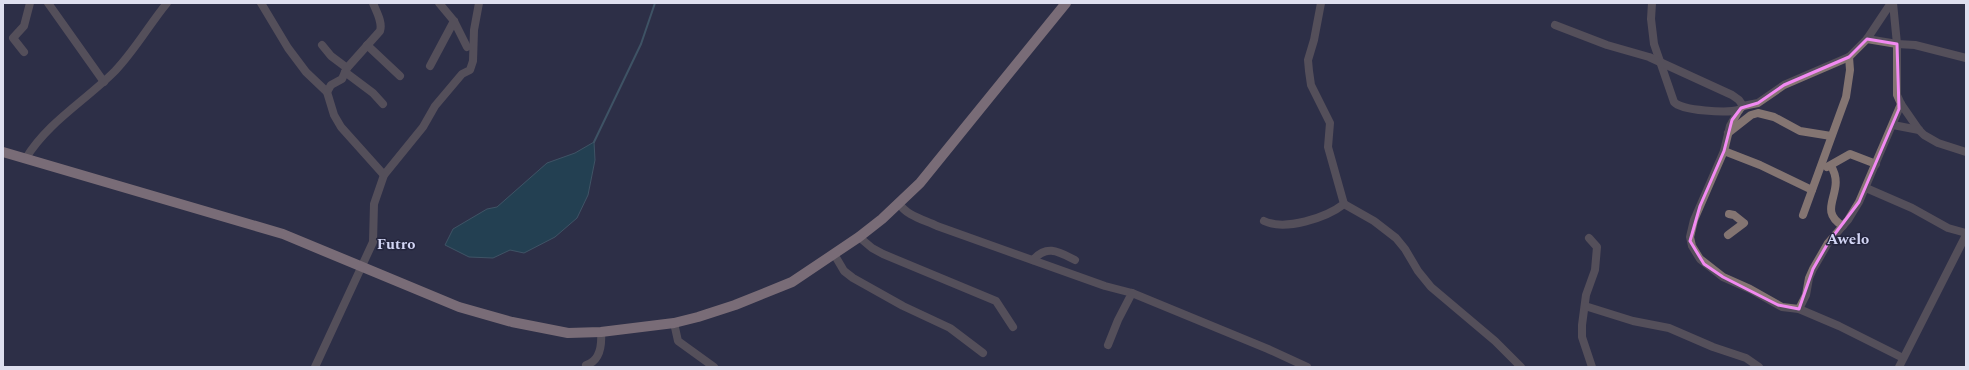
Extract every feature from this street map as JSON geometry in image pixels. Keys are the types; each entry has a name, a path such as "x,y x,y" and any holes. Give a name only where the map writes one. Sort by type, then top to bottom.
{"main road":[{"path":"3,152 263,228 324,250 362,267 481,314 568,333 601,332 674,323 735,305 792,282 859,237 920,183 1066,3"}],"street":[{"path":"24,52 13,38 24,26 30,3"},
{"path":"48,3 104,82"},
{"path":"26,158 37,142 62,116 104,82 130,55 167,3"},
{"path":"261,3 288,48 306,72 327,92 334,115 341,127 384,175"},
{"path":"327,92 331,85 342,79 346,70 381,28 373,3"},
{"path":"439,3 454,21 467,47"},
{"path":"316,367 373,242 374,204 384,175 423,127 435,106 462,74 470,70 479,3"},
{"path":"1321,3 1308,64 1312,85 1330,123 1328,147 1344,204 1374,221 1396,238 1418,271 1431,287 1491,337 1520,367"},
{"path":"1652,3 1651,18 1653,40 1671,98 1677,105 1718,111 1741,108 1758,103 1784,85 1849,57 1867,39 1892,3"},
{"path":"1892,3 1898,53 1897,95 1901,104 1918,130"},
{"path":"430,66 454,21"},
{"path":"1555,25 1598,42 1640,54 1661,62 1732,94 1741,108"},
{"path":"1867,39 1897,44 1915,45 1966,58"},
{"path":"322,45 331,56 373,93 383,104"},
{"path":"367,45 400,76"},
{"path":"1804,215 1812,190 1822,167 1831,136 1848,93 1850,70 1849,57"},
{"path":"1799,309 1806,295 1809,278 1813,269 1828,243 1854,210 1866,188 1901,104"},
{"path":"1741,108 1732,120 1724,151 1693,224 1690,237 1692,246 1704,264 1723,277 1750,289 1782,307 1799,309 1839,326 1903,358"},
{"path":"1728,133 1751,115 1758,114 1774,117 1800,131 1810,134 1831,136"},
{"path":"1893,125 1918,130 1938,143 1966,152"},
{"path":"1724,151 1760,165 1812,190"},
{"path":"1822,167 1831,166 1850,154 1876,164"},
{"path":"1831,166 1835,174 1836,186 1830,213 1831,218 1842,226"},
{"path":"1866,188 1912,208 1948,228 1966,234 1899,367"},
{"path":"899,203 902,207 920,219 1105,286 1132,293 1268,349 1307,367"},
{"path":"1264,221 1273,225 1282,225 1311,220 1327,215 1344,204"},
{"path":"1728,214 1734,215 1744,223 1728,235"},
{"path":"859,237 872,248 883,254 996,301 1013,326"},
{"path":"1589,238 1597,247 1598,256 1585,306 1582,336 1592,367"},
{"path":"1033,260 1042,252 1051,249 1075,260"},
{"path":"834,254 844,271 853,278 909,309 950,328 983,353"},
{"path":"1108,345 1118,320 1132,293"},
{"path":"1585,306 1633,321 1669,328 1713,347 1749,359 1759,367"},
{"path":"674,323 678,341 714,367"},
{"path":"584,366 595,361 599,352 601,332"}],"highlighted area":[{"path":"1867,39 1897,44 1899,109 1859,202 1828,243 1813,269 1799,309 1778,305 1723,277 1704,264 1690,241 1700,206 1724,151 1732,120 1741,108 1758,103 1784,85 1849,57"}],"shaded area":[{"path":"594,142 595,160 588,195 577,218 555,237 524,253 510,250 493,258 469,257 445,245 453,229 487,209 497,207 547,163 575,153"}],"waterway":[{"path":"594,142 641,44 655,3"}],"district":[{"name":"Awelo","path":"1848,239"},
{"name":"Futro","path":"396,244"}]}
